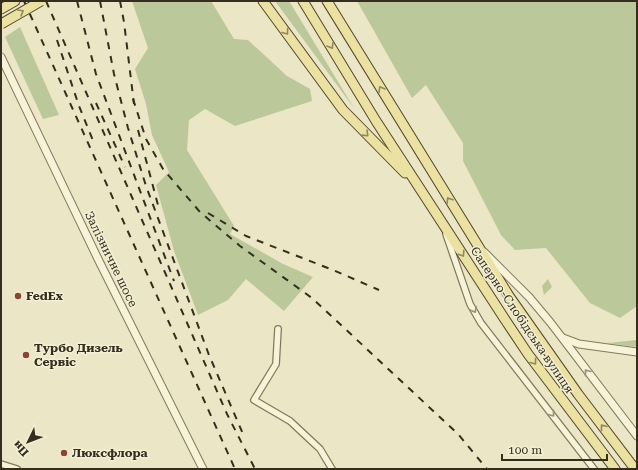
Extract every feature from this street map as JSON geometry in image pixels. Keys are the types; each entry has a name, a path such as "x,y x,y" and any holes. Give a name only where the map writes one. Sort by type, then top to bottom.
{"main road":[{"path":"1,9 15,1"},
{"path":"1,24 41,1"},
{"path":"263,1 352,121 400,167 424,194"},
{"name":"Саперно-Слобідська вулиця","path":"303,1 376,121 528,354 615,469"},
{"name":"Саперно-Слобідська вулиця","path":"328,1 477,245 546,350 636,469"},
{"path":"334,1 341,22"}],"street":[{"name":"Залізничне шосе","path":"1,57 98,259 203,469"},
{"name":"Саперно-Слобідська вулиця","path":"441,221 466,294 481,323 594,469"},
{"name":"Саперно-Слобідська вулиця","path":"477,245 529,297 637,436"},
{"path":"278,329 276,364 254,400 290,421 320,449 332,469"},
{"path":"561,338 578,344 637,352"},
{"path":"1,464 17,469"}],"green space":[{"path":"132,1 211,1 234,39 248,40 287,76 310,89 312,101 235,126 205,109 189,120 187,150 234,226 230,234 283,264 313,277 284,311 246,279 228,300 198,315 174,251 156,185 169,172 152,135 146,104 135,69 148,48"},
{"path":"275,1 289,1 354,108"},
{"path":"357,1 637,1 637,306 620,318 590,303 546,248 515,250 501,235 463,161 463,143 426,85 412,98"},
{"path":"20,27 59,115 43,119 5,37"},
{"path":"548,279 552,287 544,295 542,286"},
{"path":"637,340 637,347 607,343"}],"railway":[{"path":"24,1 235,469"},
{"path":"46,1 227,414 255,469"},
{"path":"77,1 96,74 174,281"},
{"path":"100,1 114,74 128,128 146,186 209,355 243,434"},
{"path":"120,1 134,104"},
{"path":"57,40 79,106 94,143"},
{"path":"133,99 146,139 163,169 200,212 240,246 312,298 458,434 487,469"},
{"path":"96,103 125,167"},
{"path":"138,130 158,205"},
{"path":"208,213 246,236 333,270 379,290"}],"place":[{"name":"FedEx","path":"18,296"},
{"name":"Турбо Дизель Сервіс","path":"26,355"},
{"name":"Люксфлора","path":"64,453"}]}
